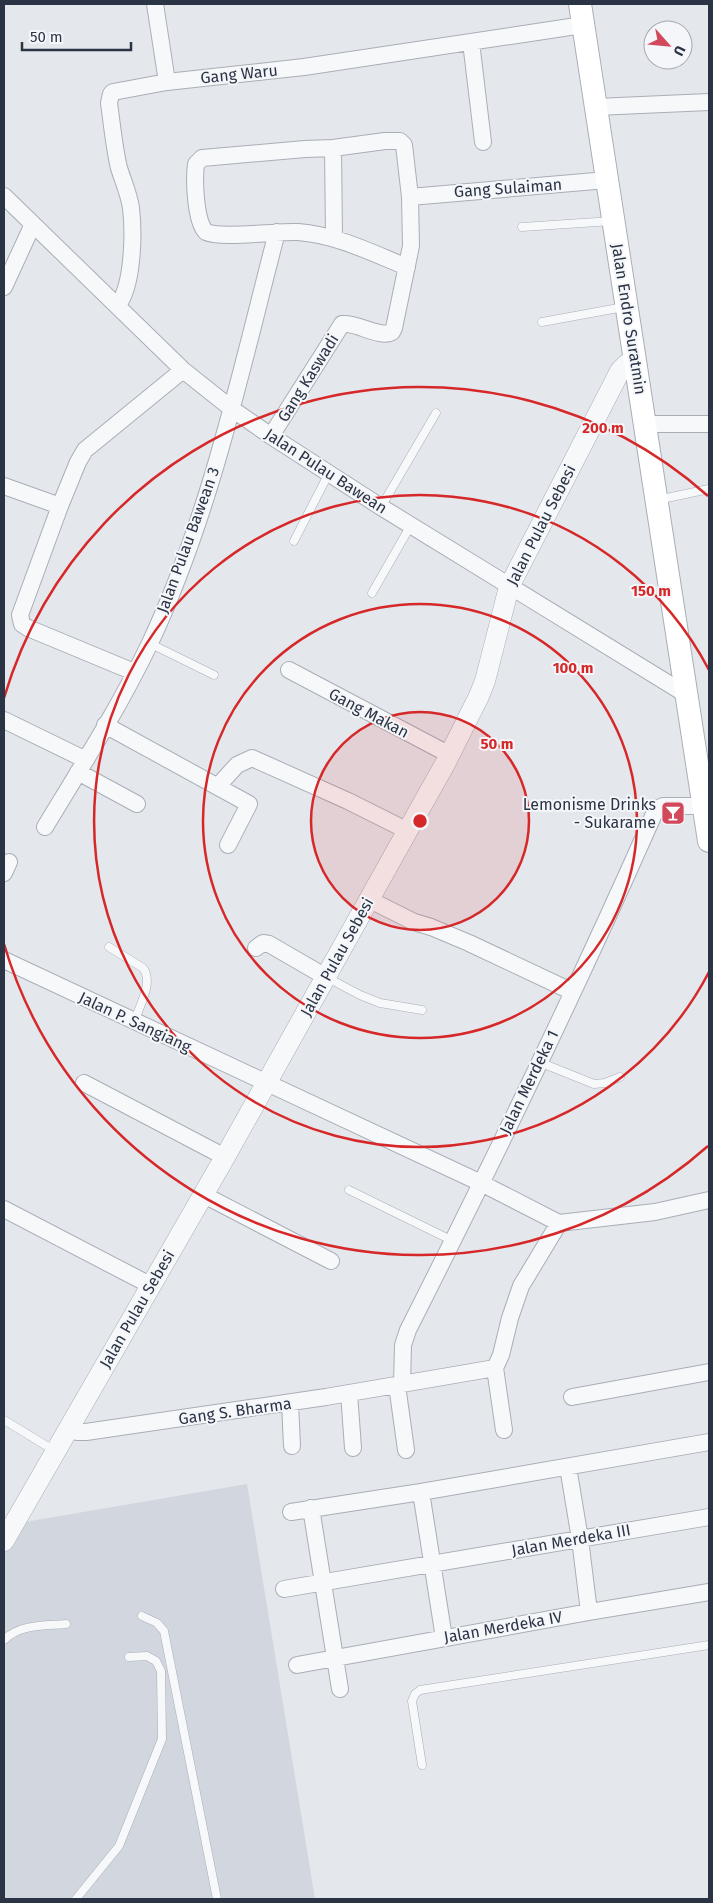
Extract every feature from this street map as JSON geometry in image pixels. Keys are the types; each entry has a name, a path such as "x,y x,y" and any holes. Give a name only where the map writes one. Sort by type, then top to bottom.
{"main road":[{"name":"Jalan Endro Suratmin","path":"582,14 687,695 703,762 704,806 709,842"}],"street":[{"path":"155,4 167,82"},
{"name":"Gang Waru","path":"118,305 124,298 127,288 133,232 131,208 119,167 109,98 117,90 167,82 304,67 471,42 582,14"},
{"path":"471,42 483,142"},
{"path":"596,107 709,102"},
{"name":"Gang Kaswadi","path":"271,436 342,324 384,334 392,332 407,267 411,246 410,197 404,145 402,142 386,141 333,148"},
{"path":"334,238 333,148 202,158 197,162 195,166 198,214 201,226 206,232 220,234 277,232 318,234 334,238 407,267"},
{"name":"Gang Sulaiman","path":"410,197 607,180"},
{"name":"Jalan Pulau Bawean","path":"4,196 183,370 232,409 271,436 509,587 687,695"},
{"path":"4,288 33,224"},
{"name":"Jalan Pulau Bawean 3","path":"45,826 82,766 150,643 190,542 232,409 277,232"},
{"name":"Jalan Pulau Sebesi","path":"4,1541 225,1157 450,755 485,681 509,587 620,371 627,364 635,361"},
{"path":"134,672 28,628 21,621 20,615 60,506 78,462 85,450 183,370"},
{"path":"645,424 709,424"},
{"path":"4,486 60,506"},
{"name":"Gang Makan","path":"289,670 450,755"},
{"path":"4,720 82,766 137,804"},
{"path":"105,725 249,804 228,845"},
{"path":"218,786 238,765 252,758 348,801 408,831"},
{"name":"Jalan Merdeka 1","path":"406,1450 400,1385 405,1337 573,992 656,811 666,806 704,806"},
{"path":"370,900 414,922 431,926 573,992"},
{"path":"256,948 263,943 269,944 326,977"},
{"name":"Jalan P. Sangiang","path":"4,960 266,1082"},
{"path":"266,1082 481,1183 559,1223 650,1212 709,1200"},
{"path":"84,1083 225,1157"},
{"path":"202,1194 331,1261"},
{"path":"5,1214 150,1285"},
{"path":"504,1430 495,1368 502,1355 510,1318 521,1286 559,1223"},
{"name":"Gang S. Bharma","path":"68,1428 77,1432 86,1432 290,1403 495,1368"},
{"path":"572,1397 709,1372"},
{"path":"349,1393 353,1448"},
{"path":"290,1403 292,1446"},
{"path":"291,1512 421,1492 709,1442"},
{"path":"568,1466 589,1612"},
{"path":"421,1492 444,1638"},
{"path":"311,1508 340,1689"},
{"name":"Jalan Merdeka III","path":"284,1589 709,1517"},
{"name":"Jalan Merdeka IV","path":"297,1665 709,1592"}],"lane":[{"path":"522,228 614,221"},
{"path":"542,322 627,306"},
{"path":"381,506 436,413"},
{"path":"294,541 329,473"},
{"path":"657,500 709,489"},
{"path":"372,593 411,525"},
{"path":"150,643 214,675"},
{"path":"109,947 143,968 147,973 147,983 134,1022"},
{"path":"326,977 380,1003 422,1010"},
{"path":"539,1062 594,1084 605,1083 620,1077"},
{"path":"349,1190 453,1241"},
{"path":"4,1420 55,1451"},
{"path":"142,1616 158,1623 164,1631 217,1899"},
{"path":"4,1640 9,1634 22,1628 66,1624"},
{"path":"422,1765 412,1701 415,1694 420,1690 709,1645"},
{"path":"76,1899 119,1846 162,1738 162,1671 156,1661 147,1656 130,1657"}],"shaded area":[{"path":"247,1484 315,1899 4,1899 4,1550 19,1523"}],"place":[{"name":"Lemonisme Drinks - Sukarame","path":"673,813"}]}
